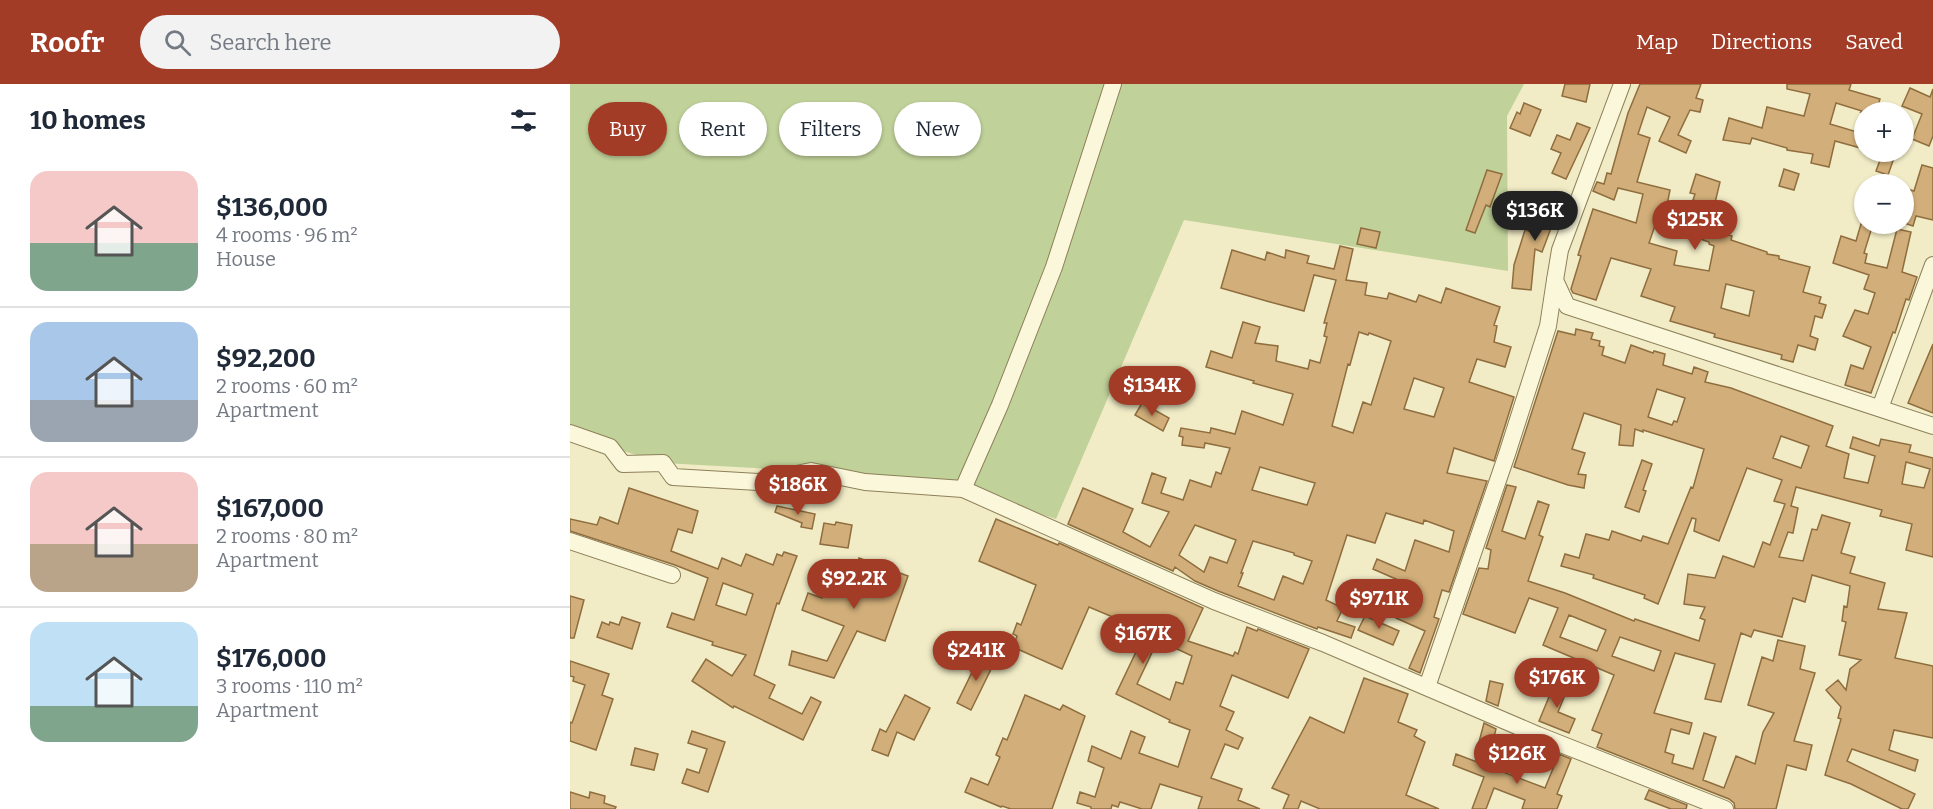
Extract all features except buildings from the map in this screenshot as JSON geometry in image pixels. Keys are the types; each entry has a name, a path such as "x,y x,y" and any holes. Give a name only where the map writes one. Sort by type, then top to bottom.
{"street":[{"path":"963,489 1000,405 1054,267 1113,84"},
{"path":"1427,687 1507,454 1548,326 1560,250 1622,84"},
{"path":"1880,408 1933,265"},
{"path":"1555,280 1567,306 1933,426"},
{"path":"570,433 610,447 623,464 663,463 673,477 758,482 811,471 865,482 963,489 1214,601 1323,643 1538,735 1725,809"},
{"path":"570,541 672,575"}],"green space":[{"path":"570,84 1524,84 1507,116 1508,271 1184,220 1056,519 963,489 811,471 663,463 570,432"}]}
